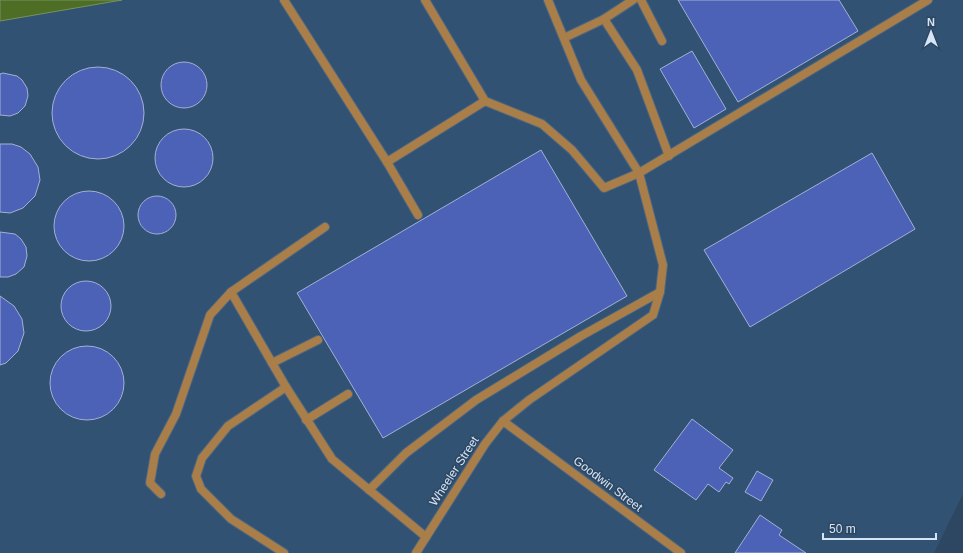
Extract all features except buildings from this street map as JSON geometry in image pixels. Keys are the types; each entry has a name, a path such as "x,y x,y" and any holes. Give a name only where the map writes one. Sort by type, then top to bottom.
{"street":[{"path":"284,0 387,162 418,215"},
{"path":"425,0 485,101 542,124 572,150 604,188 639,173 669,156 928,0"},
{"name":"Wheeler Street","path":"416,553 485,444 503,421 529,400 653,315 660,292 664,265 639,173 581,80 548,0"},
{"path":"564,38 604,19 633,0"},
{"path":"641,0 662,41"},
{"path":"604,19 638,70 669,156"},
{"path":"387,162 485,101"},
{"path":"161,494 150,483 155,454 176,414 210,315 231,292 325,227"},
{"path":"231,292 286,387 332,459 426,537"},
{"path":"368,490 406,453 476,400 582,336 660,292"},
{"path":"272,363 318,340"},
{"path":"284,553 231,519 200,489 196,476 202,458 228,426 286,387"},
{"path":"306,420 348,394"},
{"name":"Goodwin Street","path":"503,421 681,553"}],"shaded area":[{"path":"0,0 122,0 0,21"},
{"path":"122,0 963,0 963,494 934,553 0,553 0,21"}]}
